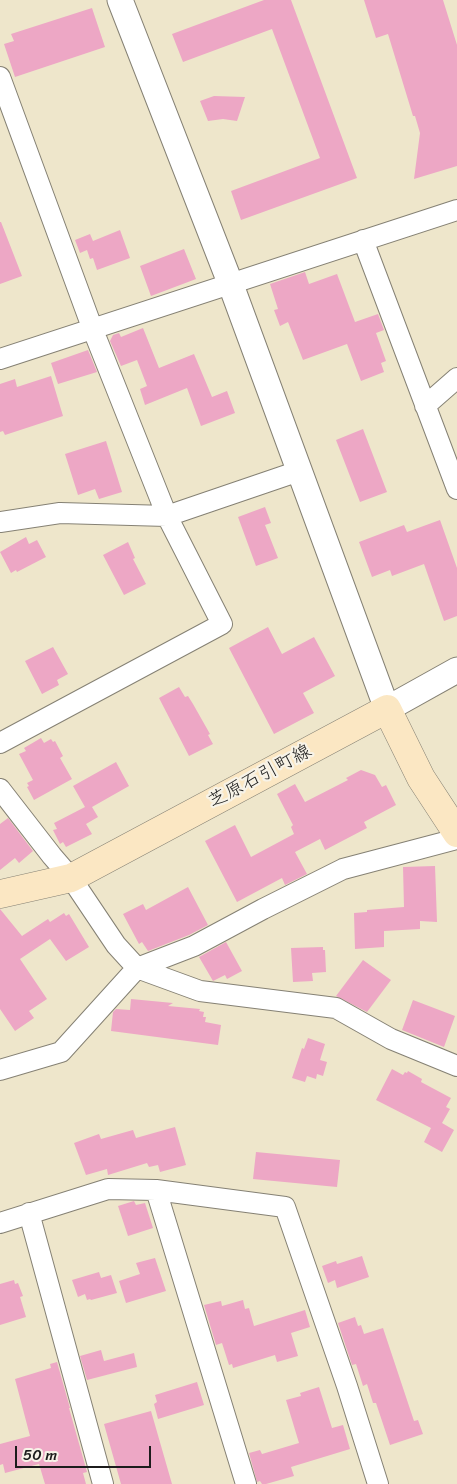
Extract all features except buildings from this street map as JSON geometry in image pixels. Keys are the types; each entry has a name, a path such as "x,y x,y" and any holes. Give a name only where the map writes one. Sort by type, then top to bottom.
{"main road":[{"path":"387,710 421,778 457,833"},
{"name":"芝原石引町線","path":"0,894 71,878 387,710"}],"street":[{"path":"120,0 231,285 387,710 457,670"},
{"path":"0,77 93,330 167,516 222,624 0,743"},
{"path":"0,360 457,210"},
{"path":"363,240 457,489"},
{"path":"425,406 457,378"},
{"path":"0,522 60,513 167,516 299,471"},
{"path":"0,789 71,878 116,945 137,968 200,990 336,1008 391,1039 457,1066"},
{"path":"0,1070 61,1052 137,968 194,946 289,895 343,869 457,839"},
{"path":"0,1223 108,1189 156,1190 286,1207 378,1484"},
{"path":"156,1190 246,1484"},
{"path":"29,1213 103,1484"}]}
